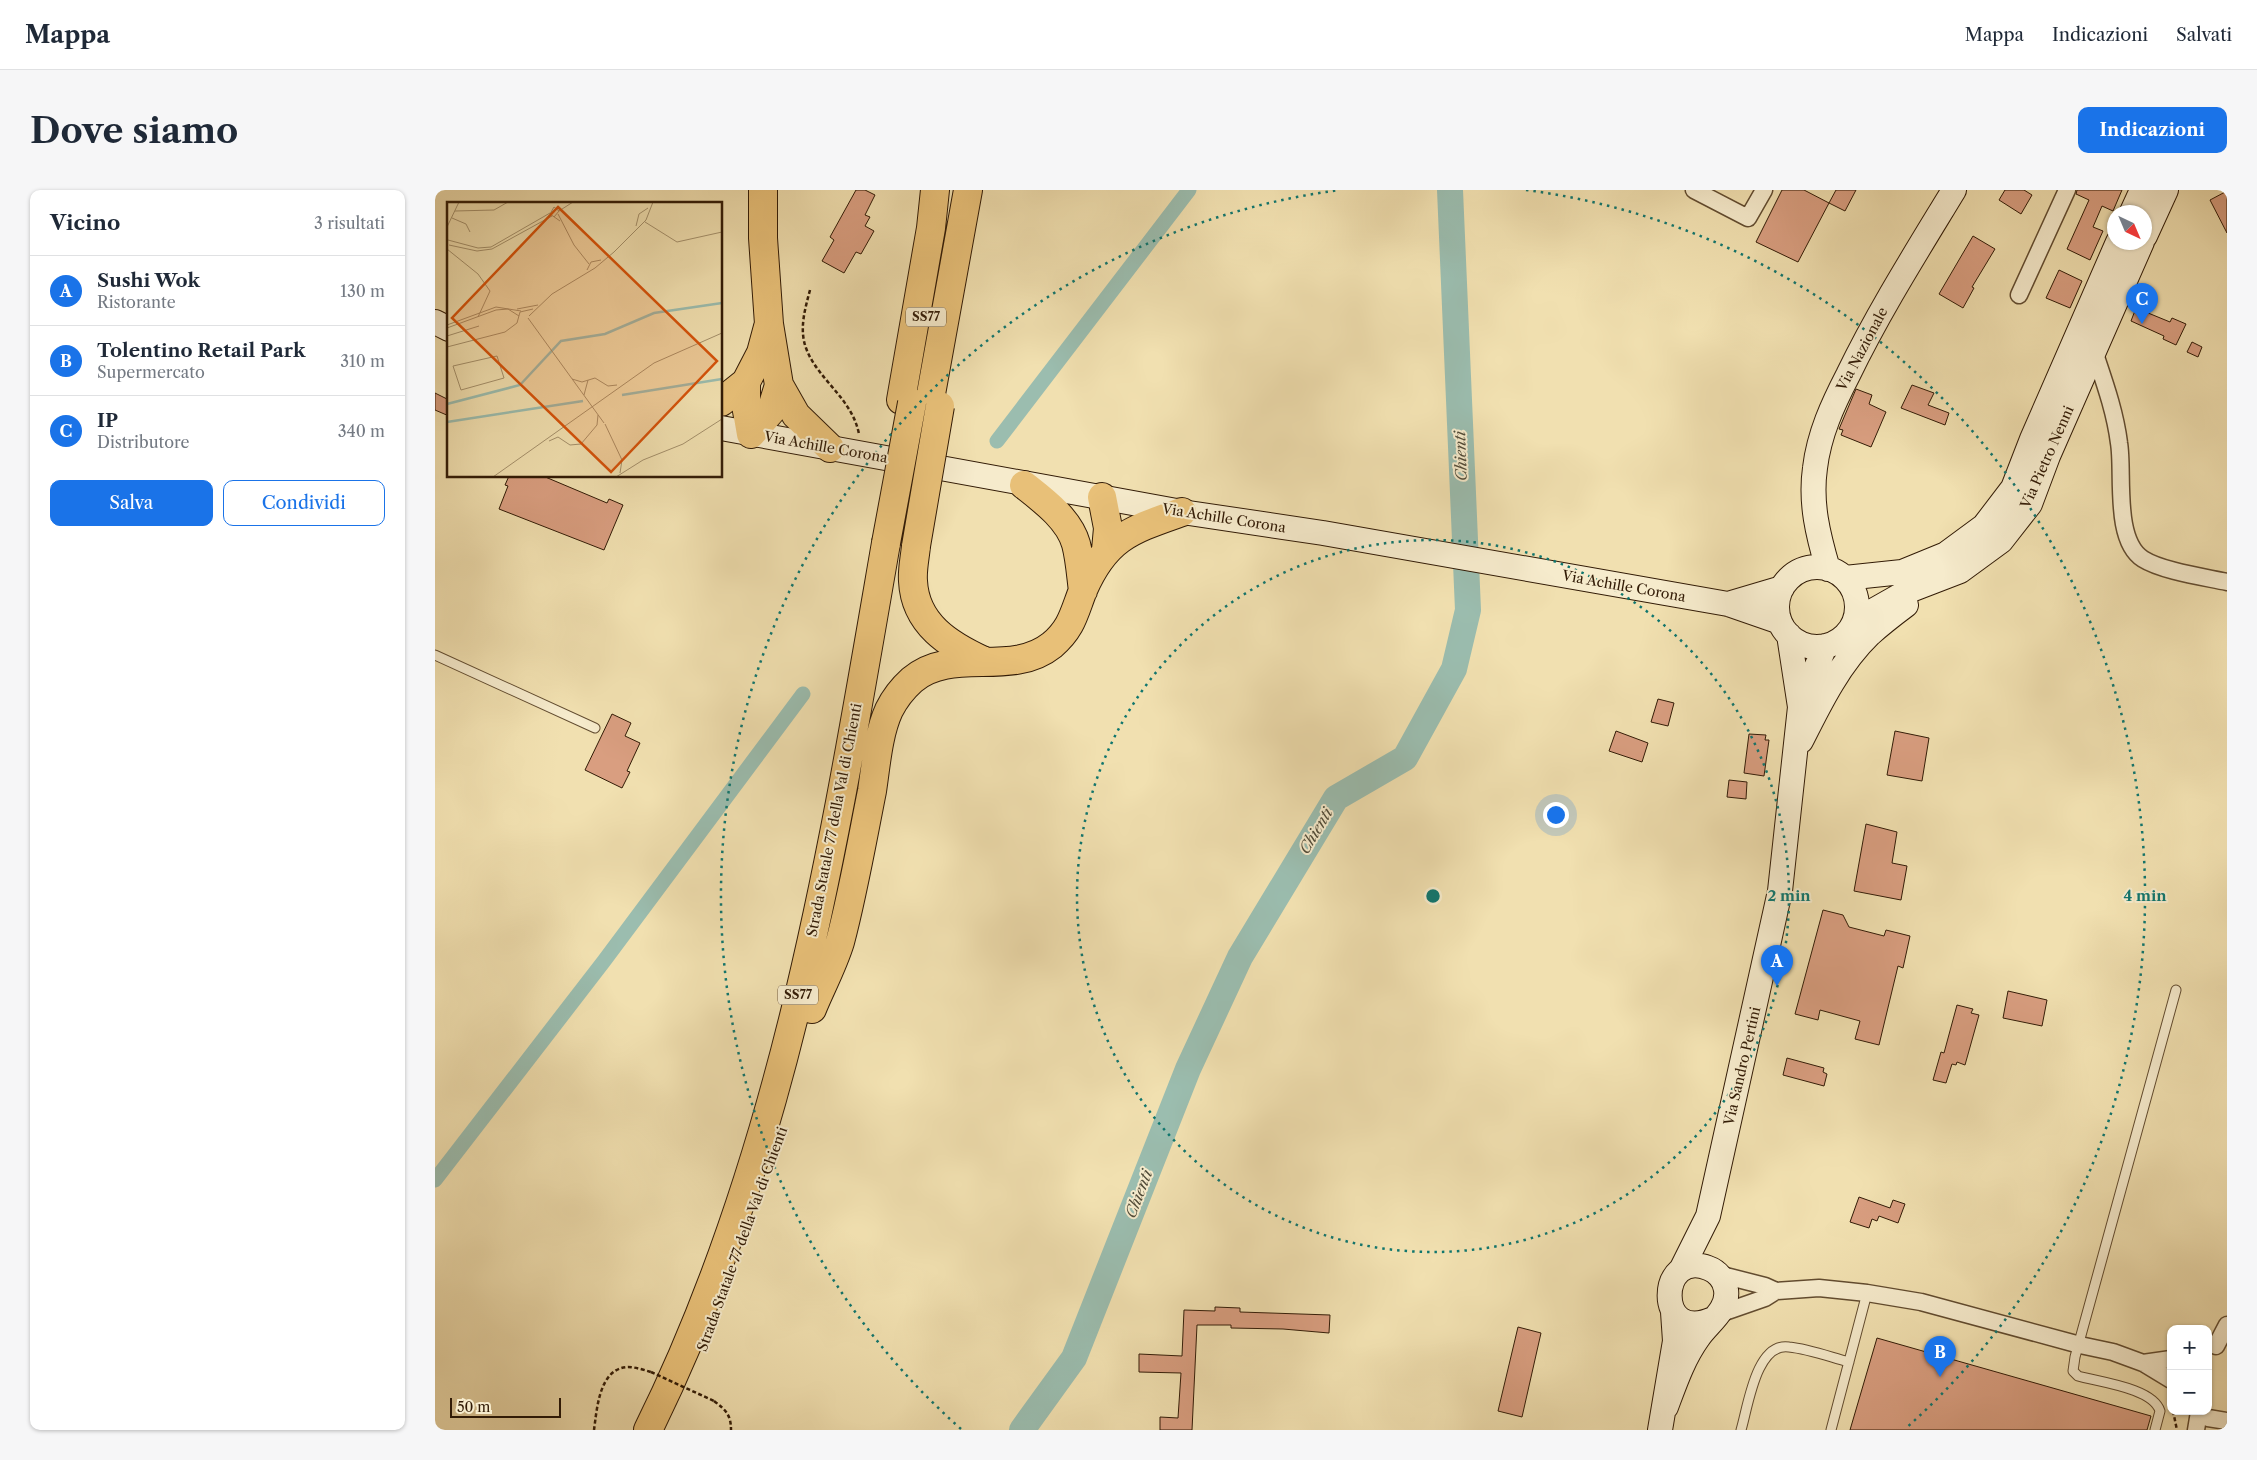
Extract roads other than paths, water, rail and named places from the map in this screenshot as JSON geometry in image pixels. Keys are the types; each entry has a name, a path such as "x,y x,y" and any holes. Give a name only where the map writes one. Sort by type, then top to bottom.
{"highway":[{"path":"763,190 763,238 769,324 779,385 796,415 830,448"},
{"path":"921,403 935,190"},
{"name":"Strada Statale 77 della Val di Chienti","path":"667,1430 708,1339 758,1203 782,1130 812,1009 846,859 896,544 921,403 949,190"},
{"name":"Strada Statale 77 della Val di Chienti","path":"921,403 968,190"},
{"path":"723,400 746,382 761,354 769,324"},
{"path":"746,382 746,405 751,434"},
{"path":"751,434 771,411 779,385"},
{"path":"1024,485 1055,512 1076,543 1083,591"},
{"path":"1076,543 1088,515 1102,497"},
{"path":"812,1009 839,944 867,819 883,731 889,711 899,694 913,679 930,669 950,663 1005,663 1031,657 1051,646 1066,630 1075,615 1083,591 1106,550 1108,528 1102,497"},
{"path":"1106,550 1135,529 1182,512"},
{"path":"896,544 913,581 918,608 929,625 943,640 985,662"},
{"name":"Strada Statale 77 della Val di Chienti","path":"648,1430 692,1332 717,1266 742,1197 781,1065 816,917 871,627 896,544"}],"main road":[{"name":"Via Nazionale","path":"1837,573 1815,523 1814,469 1820,441 1831,408 1868,332 1954,190"},
{"path":"2134,205 2142,190"},
{"path":"2152,221 2167,190"},
{"name":"Via Pietro Nenni","path":"2084,347 2115,250"},
{"name":"Via Pietro Nenni","path":"1837,573 1902,572 1946,554 1984,526 2013,488 2044,438 2084,347 2138,250"},
{"path":"435,322 447,328"},
{"name":"Via Achille Corona","path":"723,428 1024,485 1182,512 1323,533 1728,604 1784,628"},
{"name":"Via Pietro Nenni","path":"1855,621 1908,591 1960,571 2001,541 2030,504 2044,438"},
{"name":"Via Nazionale","path":"1790,580 1815,523"},
{"path":"1807,568 1837,573 1852,588 1856,598 1855,621 1843,637 1825,646 1812,647 1799,643 1784,628 1777,610 1790,580 1807,568"},
{"path":"1795,754 1824,696 1848,659 1870,634 1939,579"},
{"name":"Via Achille Corona","path":"1728,604 1790,580"},
{"name":"Via Sandro Pertini","path":"1784,628 1800,707"},
{"name":"Via Sandro Pertini","path":"1661,1430 1675,1341 1673,1312 1668,1294 1674,1277 1681,1270 1708,1216 1780,891 1800,707 1825,646"},
{"name":"Via Sandro Pertini","path":"1665,1407 1685,1357 1716,1317 1726,1299 1726,1290 1716,1273 1708,1216"},
{"path":"1681,1270 1698,1266 1716,1273"},
{"path":"1673,1312 1687,1322 1705,1323 1716,1317"}],"street":[{"path":"1694,190 1749,218 1763,190"},
{"path":"2019,295 2067,190"},
{"path":"2084,347 2109,394 2120,444 2121,510 2131,545 2141,558 2155,565 2227,582"},
{"path":"1716,1273 1765,1286 1776,1291 1819,1288 1867,1293 1921,1302 2079,1345 2113,1352 2143,1362 2167,1377"},
{"path":"1716,1317 1765,1298 1776,1291"},
{"path":"2217,1346 2227,1325"},
{"path":"2143,1362 2167,1359"},
{"path":"2196,1430 2198,1415"},
{"path":"2204,1415 2208,1418 2227,1421"}],"lane":[{"path":"435,655 595,728"},
{"path":"2155,1430 2160,1411 2153,1399 2143,1394 2078,1376 2073,1371 2176,990"},
{"path":"1831,1430 1867,1293"},
{"path":"1741,1430 1760,1365 1774,1349 1788,1346 1849,1362"}],"waterway":[{"path":"997,441 1189,190"},
{"name":"Chienti","path":"1022,1430 1074,1358 1188,1069 1240,957 1336,798 1405,758 1454,669 1468,610 1450,190"},
{"path":"435,1180 604,961 803,694"}],"place":[{"name":"IP","path":"2142,324"},
{"name":"Sushi Wok","path":"1777,986"},
{"name":"Tolentino Retail Park","path":"1940,1377"}]}
